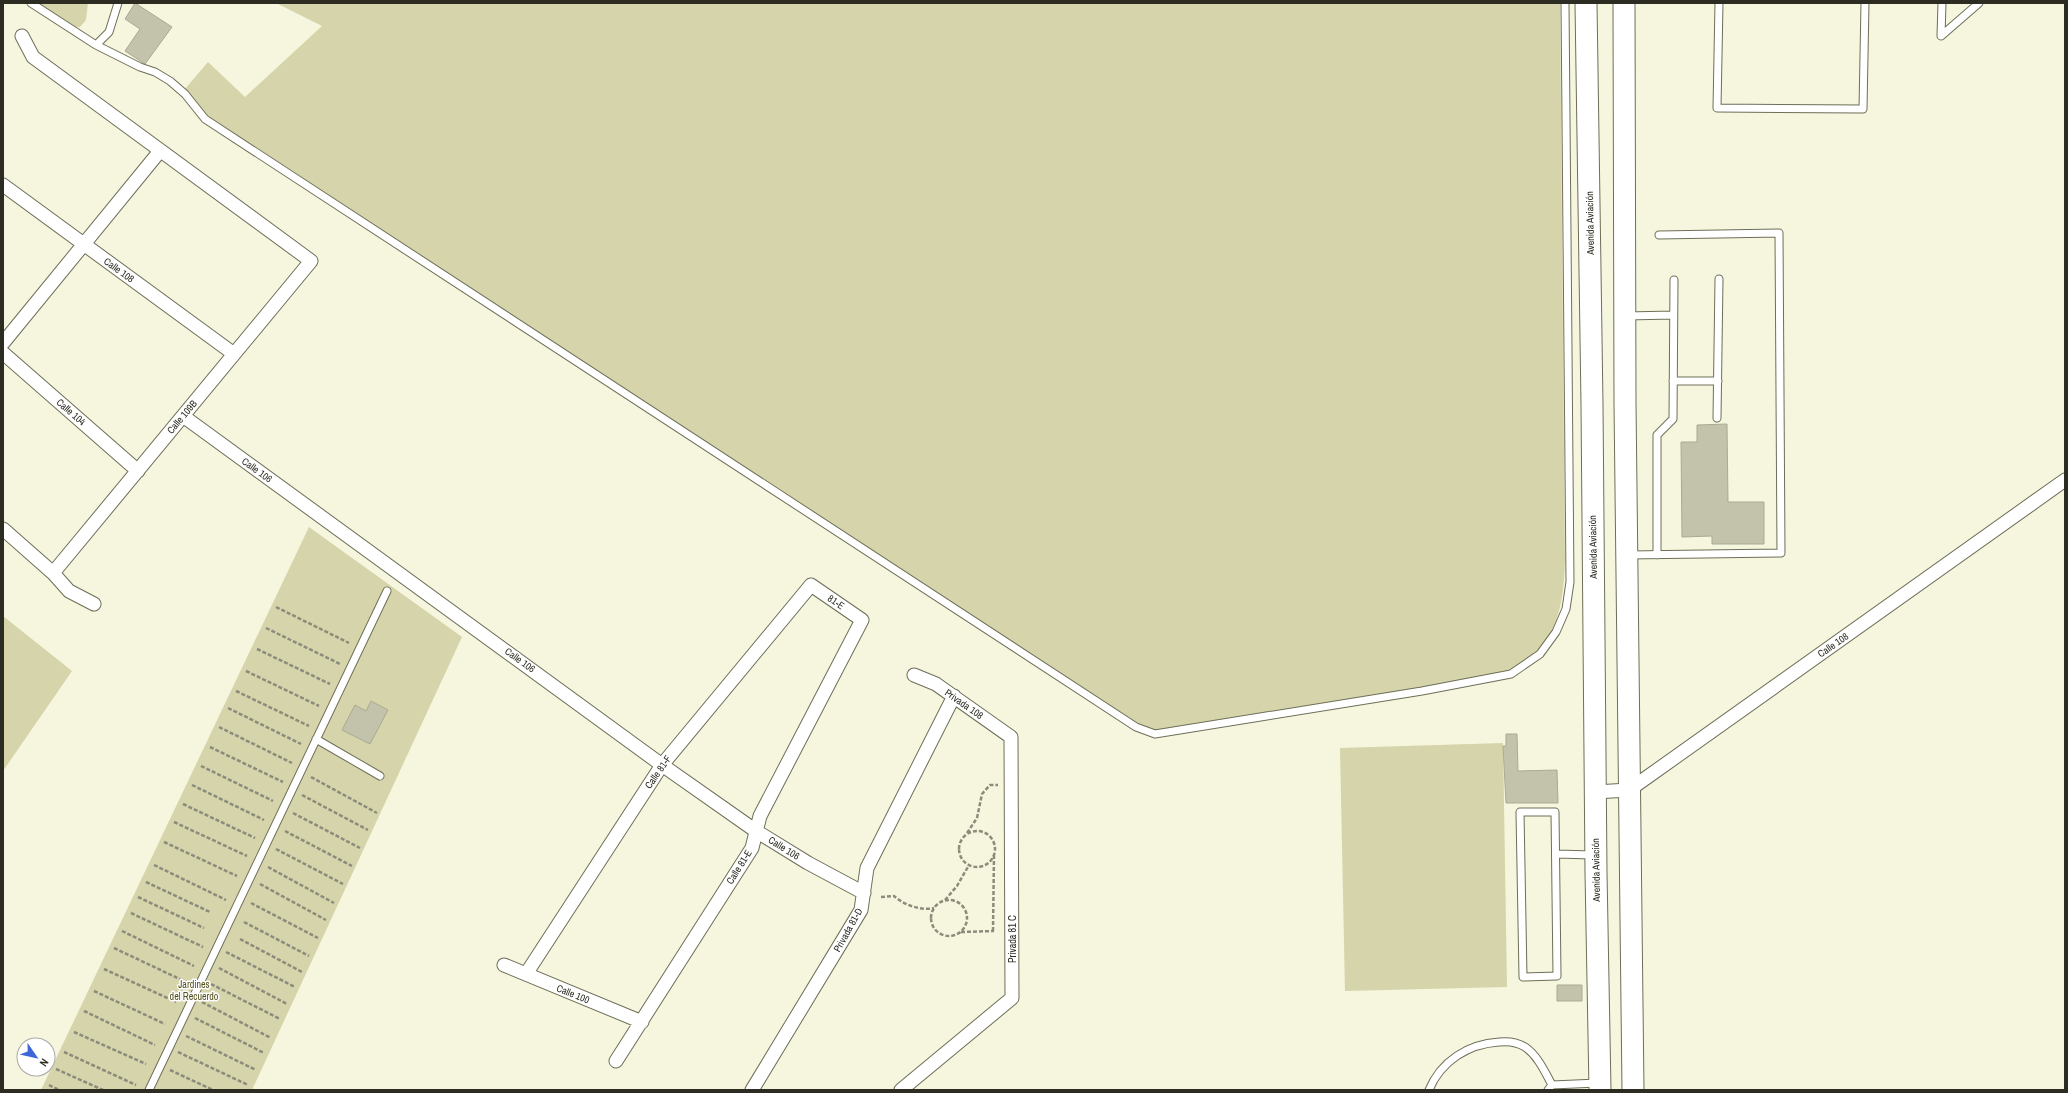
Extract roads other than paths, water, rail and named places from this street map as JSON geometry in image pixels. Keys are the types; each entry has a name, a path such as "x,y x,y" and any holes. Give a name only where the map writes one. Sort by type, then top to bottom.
{"main road":[{"name":"Avenida Aviación","path":"1586,3 1600,1086"},
{"path":"1600,1086 1633,1085 1624,316 1624,3"}],"street":[{"path":"3,343 160,151 33,57 22,36"},
{"name":"Calle 109B","path":"53,573 312,261 160,151"},
{"name":"Calle 108","path":"3,185 234,354"},
{"name":"Calle 104","path":"3,353 138,471"},
{"name":"Calle 106","path":"183,416 662,765 756,831 808,863 864,893"},
{"name":"Calle 108","path":"1629,790 2065,480"},
{"path":"3,529 53,573 69,590 94,604"},
{"name":"Calle 81-F","path":"526,974 662,765 810,585"},
{"name":"81-E","path":"810,585 862,620"},
{"name":"Calle 81-E","path":"616,1061 752,848 762,812 862,620"},
{"name":"Privada 108","path":"914,675 936,684 1011,737"},
{"name":"Privada 81-D","path":"752,1090 861,910 867,868 954,696"},
{"name":"Privada 81 C","path":"901,1090 1012,998 1011,737"},
{"path":"1595,792 1629,790"},
{"name":"Calle 100","path":"504,965 642,1022"}],"lane":[{"path":"31,3 96,44 140,67 155,72 170,81 185,94 205,119 1136,727 1155,734 1422,691 1511,674 1540,654 1556,632 1566,609 1570,582 1565,3"},
{"path":"96,44 109,32 118,3"},
{"path":"1718,3 1717,108 1856,109 1864,109 1865,3"},
{"path":"1942,3 1941,36 1979,3"},
{"path":"1626,555 1781,553 1779,233 1659,235"},
{"path":"1717,418 1719,279"},
{"path":"1657,555 1656,435 1673,419 1674,280"},
{"path":"1624,316 1673,316"},
{"path":"1673,381 1718,381"},
{"path":"149,1090 387,591"},
{"path":"316,739 380,776"},
{"path":"1520,812 1555,812 1556,854 1557,976 1522,977 1520,812"},
{"path":"1556,854 1596,855"},
{"path":"1429,1090 1433,1080 1446,1064 1466,1050 1485,1043 1510,1041 1525,1047 1538,1060 1550,1087 1600,1086"}],"park label":[{"name":"Jardines del Recuerdo","path":"194,990"}]}
